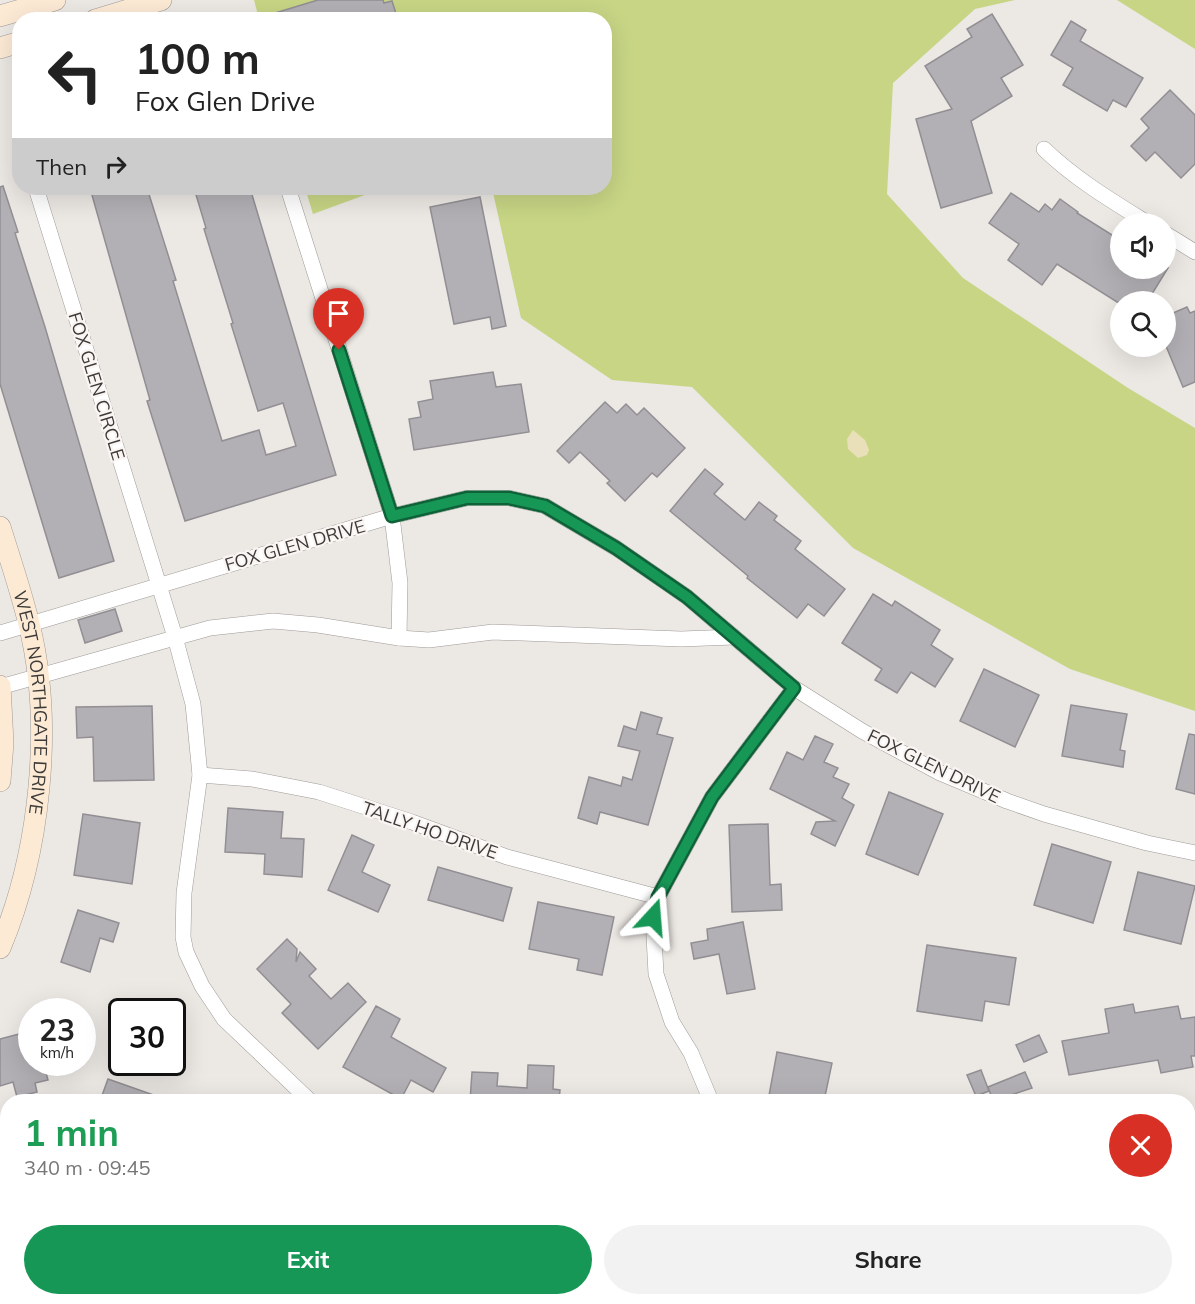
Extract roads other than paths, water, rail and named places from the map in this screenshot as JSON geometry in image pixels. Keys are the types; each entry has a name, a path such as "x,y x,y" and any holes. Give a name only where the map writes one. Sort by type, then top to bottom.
{"main road":[{"path":"14,12 55,0"},
{"path":"121,12 161,0"},
{"name":"WEST NORTHGATE DRIVE","path":"0,527 29,625 38,677 43,728 37,804 27,861 11,921 0,948"},
{"name":"WEST NORTHGATE DRIVE","path":"0,687 3,743 0,780"}],"street":[{"path":"1044,149 1071,173 1132,213"},
{"name":"FOX GLEN CIRCLE","path":"38,195 175,636 193,704 200,775 184,893 183,937 186,952 202,986 224,1018 303,1094"},
{"path":"290,195 392,516 400,583 399,638"},
{"path":"1176,240 1195,252"},
{"name":"FOX GLEN DRIVE","path":"0,633 392,516 467,498 509,498 545,506 633,559 687,597 794,688 861,731 938,772 1044,814 1147,843 1195,853"},
{"path":"0,687 175,636 210,628 273,621 429,640 493,632 681,639 734,637"},
{"path":"708,1094 691,1053 672,1022 656,975 653,917 658,897 712,797 794,688"},
{"name":"TALLY HO DRIVE","path":"200,775 252,778 320,792 412,822 507,857 658,897"}]}
